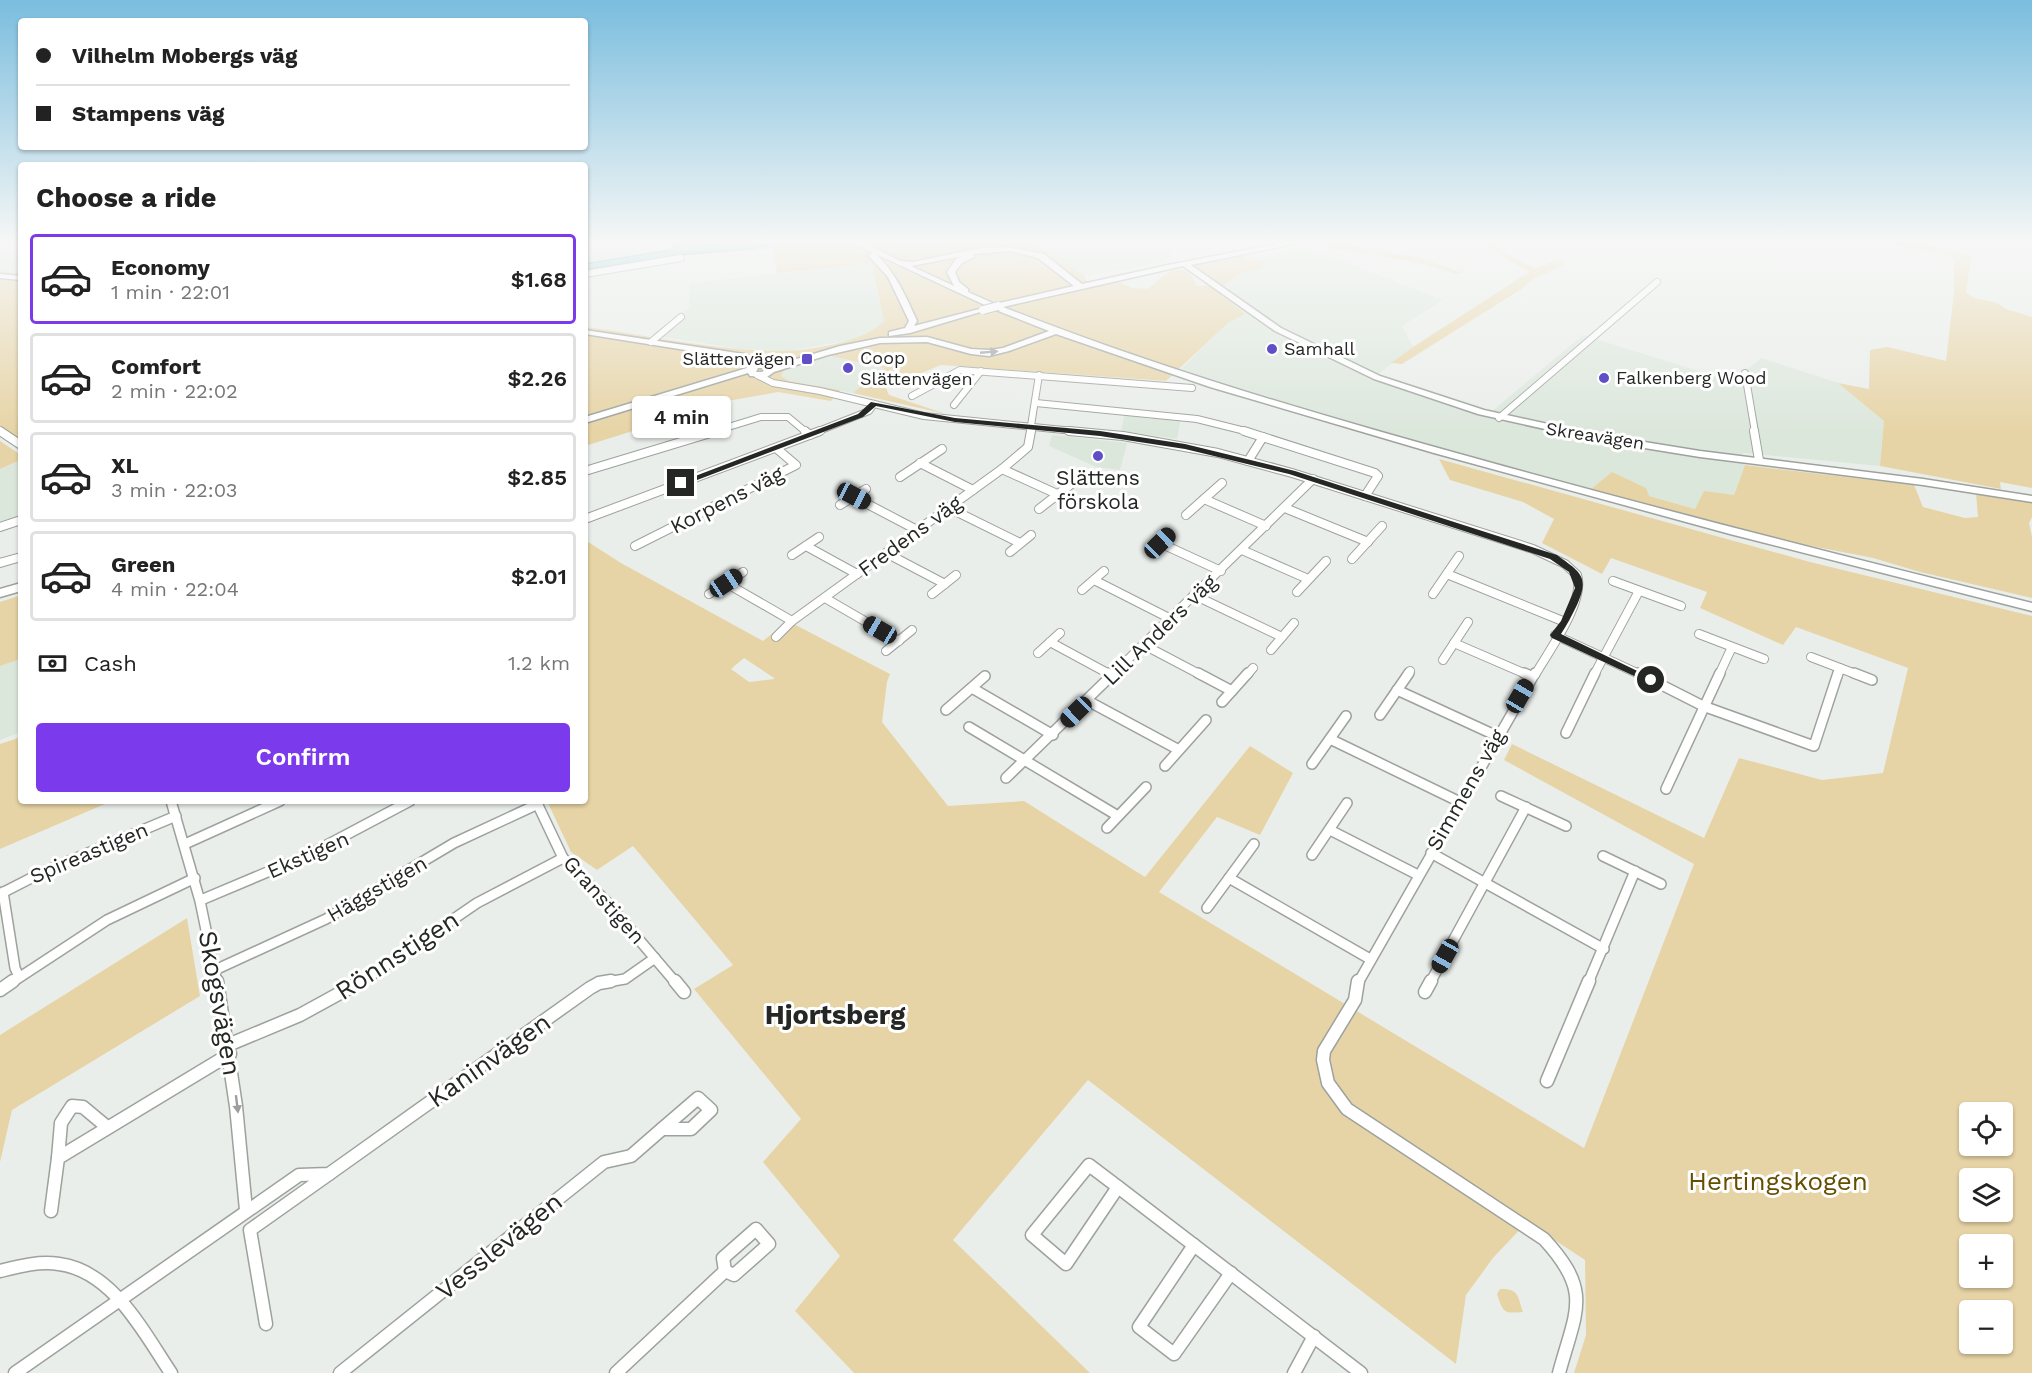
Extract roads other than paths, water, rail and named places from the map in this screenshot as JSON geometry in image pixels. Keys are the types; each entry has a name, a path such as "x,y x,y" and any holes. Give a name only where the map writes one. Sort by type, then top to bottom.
{"main road":[{"path":"906,304 913,323 907,331"},
{"path":"978,304 1146,363 1378,434 1822,555 2032,607"},
{"path":"588,419 766,368 907,331 982,306 1005,304"},
{"name":"Skreavägen","path":"1240,304 1306,346 1405,389 1499,418 1594,438 1916,479 2032,499"},
{"path":"910,314 924,323 945,320"},
{"path":"924,326 948,346"},
{"path":"588,332 735,356 750,359 766,368"},
{"path":"849,346 917,339 967,352 993,352 1056,332"},
{"path":"735,356 754,372"},
{"path":"0,593 18,588"}],"street":[{"path":"1499,418 1631,304"},
{"path":"651,342 681,317"},
{"path":"766,368 773,379 780,384"},
{"path":"912,396 960,370 1192,388"},
{"path":"954,405 981,371"},
{"path":"754,372 780,384 924,416 1149,440 1248,460 1365,496 1378,476 1375,473 1263,437 1191,417 1036,403"},
{"path":"1745,373 1759,460"},
{"path":"1032,427 1039,375"},
{"path":"588,518 861,415 874,404"},
{"path":"588,470 761,417 788,417 810,435"},
{"name":"Fredens väg","path":"776,637 792,621 1002,469 1028,447 1032,427"},
{"path":"0,431 18,443"},
{"path":"1248,460 1263,437"},
{"name":"Korpens väg","path":"635,546 796,465 776,448"},
{"path":"900,477 942,449"},
{"path":"920,463 973,490"},
{"path":"1002,469 1057,494"},
{"name":"Lill Anders väg","path":"1006,778 1196,596 1313,479"},
{"path":"1040,508 1074,482"},
{"path":"1186,515 1222,483"},
{"path":"840,505 866,489"},
{"path":"854,496 917,530"},
{"name":"Simmens väg","path":"1365,496 1533,549 1564,562 1578,579 1580,588 1565,622 1531,676 1370,959 1357,986 1355,1000 1324,1051 1323,1068 1328,1084 1347,1109 1544,1239 1563,1259 1575,1282 1578,1308 1559,1373"},
{"path":"1204,499 1266,526"},
{"path":"949,508 1020,543"},
{"path":"1285,508 1368,543"},
{"path":"0,527 18,521"},
{"path":"1352,560 1382,526"},
{"path":"1151,551 1169,534"},
{"path":"1010,552 1031,535"},
{"path":"792,555 819,537"},
{"path":"1160,543 1221,571"},
{"path":"806,546 857,574"},
{"path":"1242,550 1308,579"},
{"path":"886,553 945,584"},
{"path":"1433,594 1459,556"},
{"path":"0,563 18,558"},
{"path":"1297,592 1326,561"},
{"path":"1082,590 1104,571"},
{"path":"709,594 743,572"},
{"path":"1447,574 1565,622"},
{"path":"932,594 956,575"},
{"path":"1094,580 1171,619"},
{"path":"1613,581 1681,606"},
{"path":"726,583 792,621"},
{"path":"1566,733 1603,657 1639,591"},
{"path":"1196,596 1282,637"},
{"path":"825,598 899,641"},
{"path":"1443,660 1468,622"},
{"path":"1271,650 1294,623"},
{"path":"886,651 912,630"},
{"path":"1038,653 1060,633"},
{"path":"1699,634 1764,659"},
{"path":"1555,635 1703,706 1814,746 1840,668"},
{"path":"1050,642 1113,676"},
{"path":"1454,643 1531,676"},
{"path":"1144,645 1232,691"},
{"path":"1666,789 1732,647"},
{"path":"1811,657 1872,680"},
{"path":"1222,702 1253,668"},
{"path":"1380,715 1410,671"},
{"path":"945,710 985,676"},
{"path":"972,688 1053,735"},
{"path":"1397,690 1497,736"},
{"path":"1088,701 1179,750"},
{"path":"1311,764 1346,716"},
{"path":"1165,766 1206,720"},
{"path":"969,727 1118,816"},
{"path":"1330,740 1460,802"},
{"path":"1107,828 1146,787"},
{"path":"1501,796 1566,826"},
{"path":"1312,855 1347,803"},
{"name":"Skogsvägen","path":"172,804 201,900 215,970 239,1121 246,1210"},
{"path":"185,844 273,804"},
{"name":"Ekstigen","path":"201,900 323,849 371,825 405,804"},
{"name":"Häggstigen","path":"215,970 272,946 326,919 454,843 533,804"},
{"name":"Granstigen","path":"538,804 563,858 606,901 684,992"},
{"path":"1425,992 1526,807"},
{"name":"Spireastigen","path":"1,893 44,872 176,816"},
{"path":"1330,830 1418,875"},
{"path":"1207,908 1254,844"},
{"path":"1431,853 1604,949"},
{"path":"1603,856 1661,884"},
{"name":"Rönnstigen","path":"58,1158 229,1049 356,986 477,903 563,858"},
{"path":"1547,1080 1635,872"},
{"path":"0,990 107,920 195,878"},
{"path":"1229,878 1370,959"},
{"path":"1,893 15,968 19,977"},
{"name":"Kaninvägen","path":"266,1324 250,1230 590,988 599,983 625,979 655,957"},
{"path":"51,1211 62,1120 65,1112 72,1106 83,1107 106,1127"},
{"name":"Vesslevägen","path":"340,1373 604,1162 631,1156 662,1129"},
{"path":"1118,1186 1066,1264 1032,1235 1089,1165 1118,1186 1314,1336 1354,1371"},
{"path":"15,1373 299,1175 329,1174"},
{"path":"1194,1245 1139,1327 1174,1354 1231,1273"},
{"path":"0,1271 37,1262 64,1264 84,1270 98,1279 119,1299 171,1373"},
{"path":"615,1373 725,1271"},
{"path":"1294,1373 1314,1336"}],"place":[{"name":"Samhall","path":"1272,349"},
{"name":"Slättenvägen","path":"807,359"},
{"name":"Coop Slättenvägen","path":"848,368"},
{"name":"Falkenberg Wood","path":"1604,378"},
{"name":"Slättens förskola","path":"1098,456"}],"district":[{"name":"Hjortsberg","path":"835,1015"}],"park label":[{"name":"Hertingskogen","path":"1778,1181"}]}
